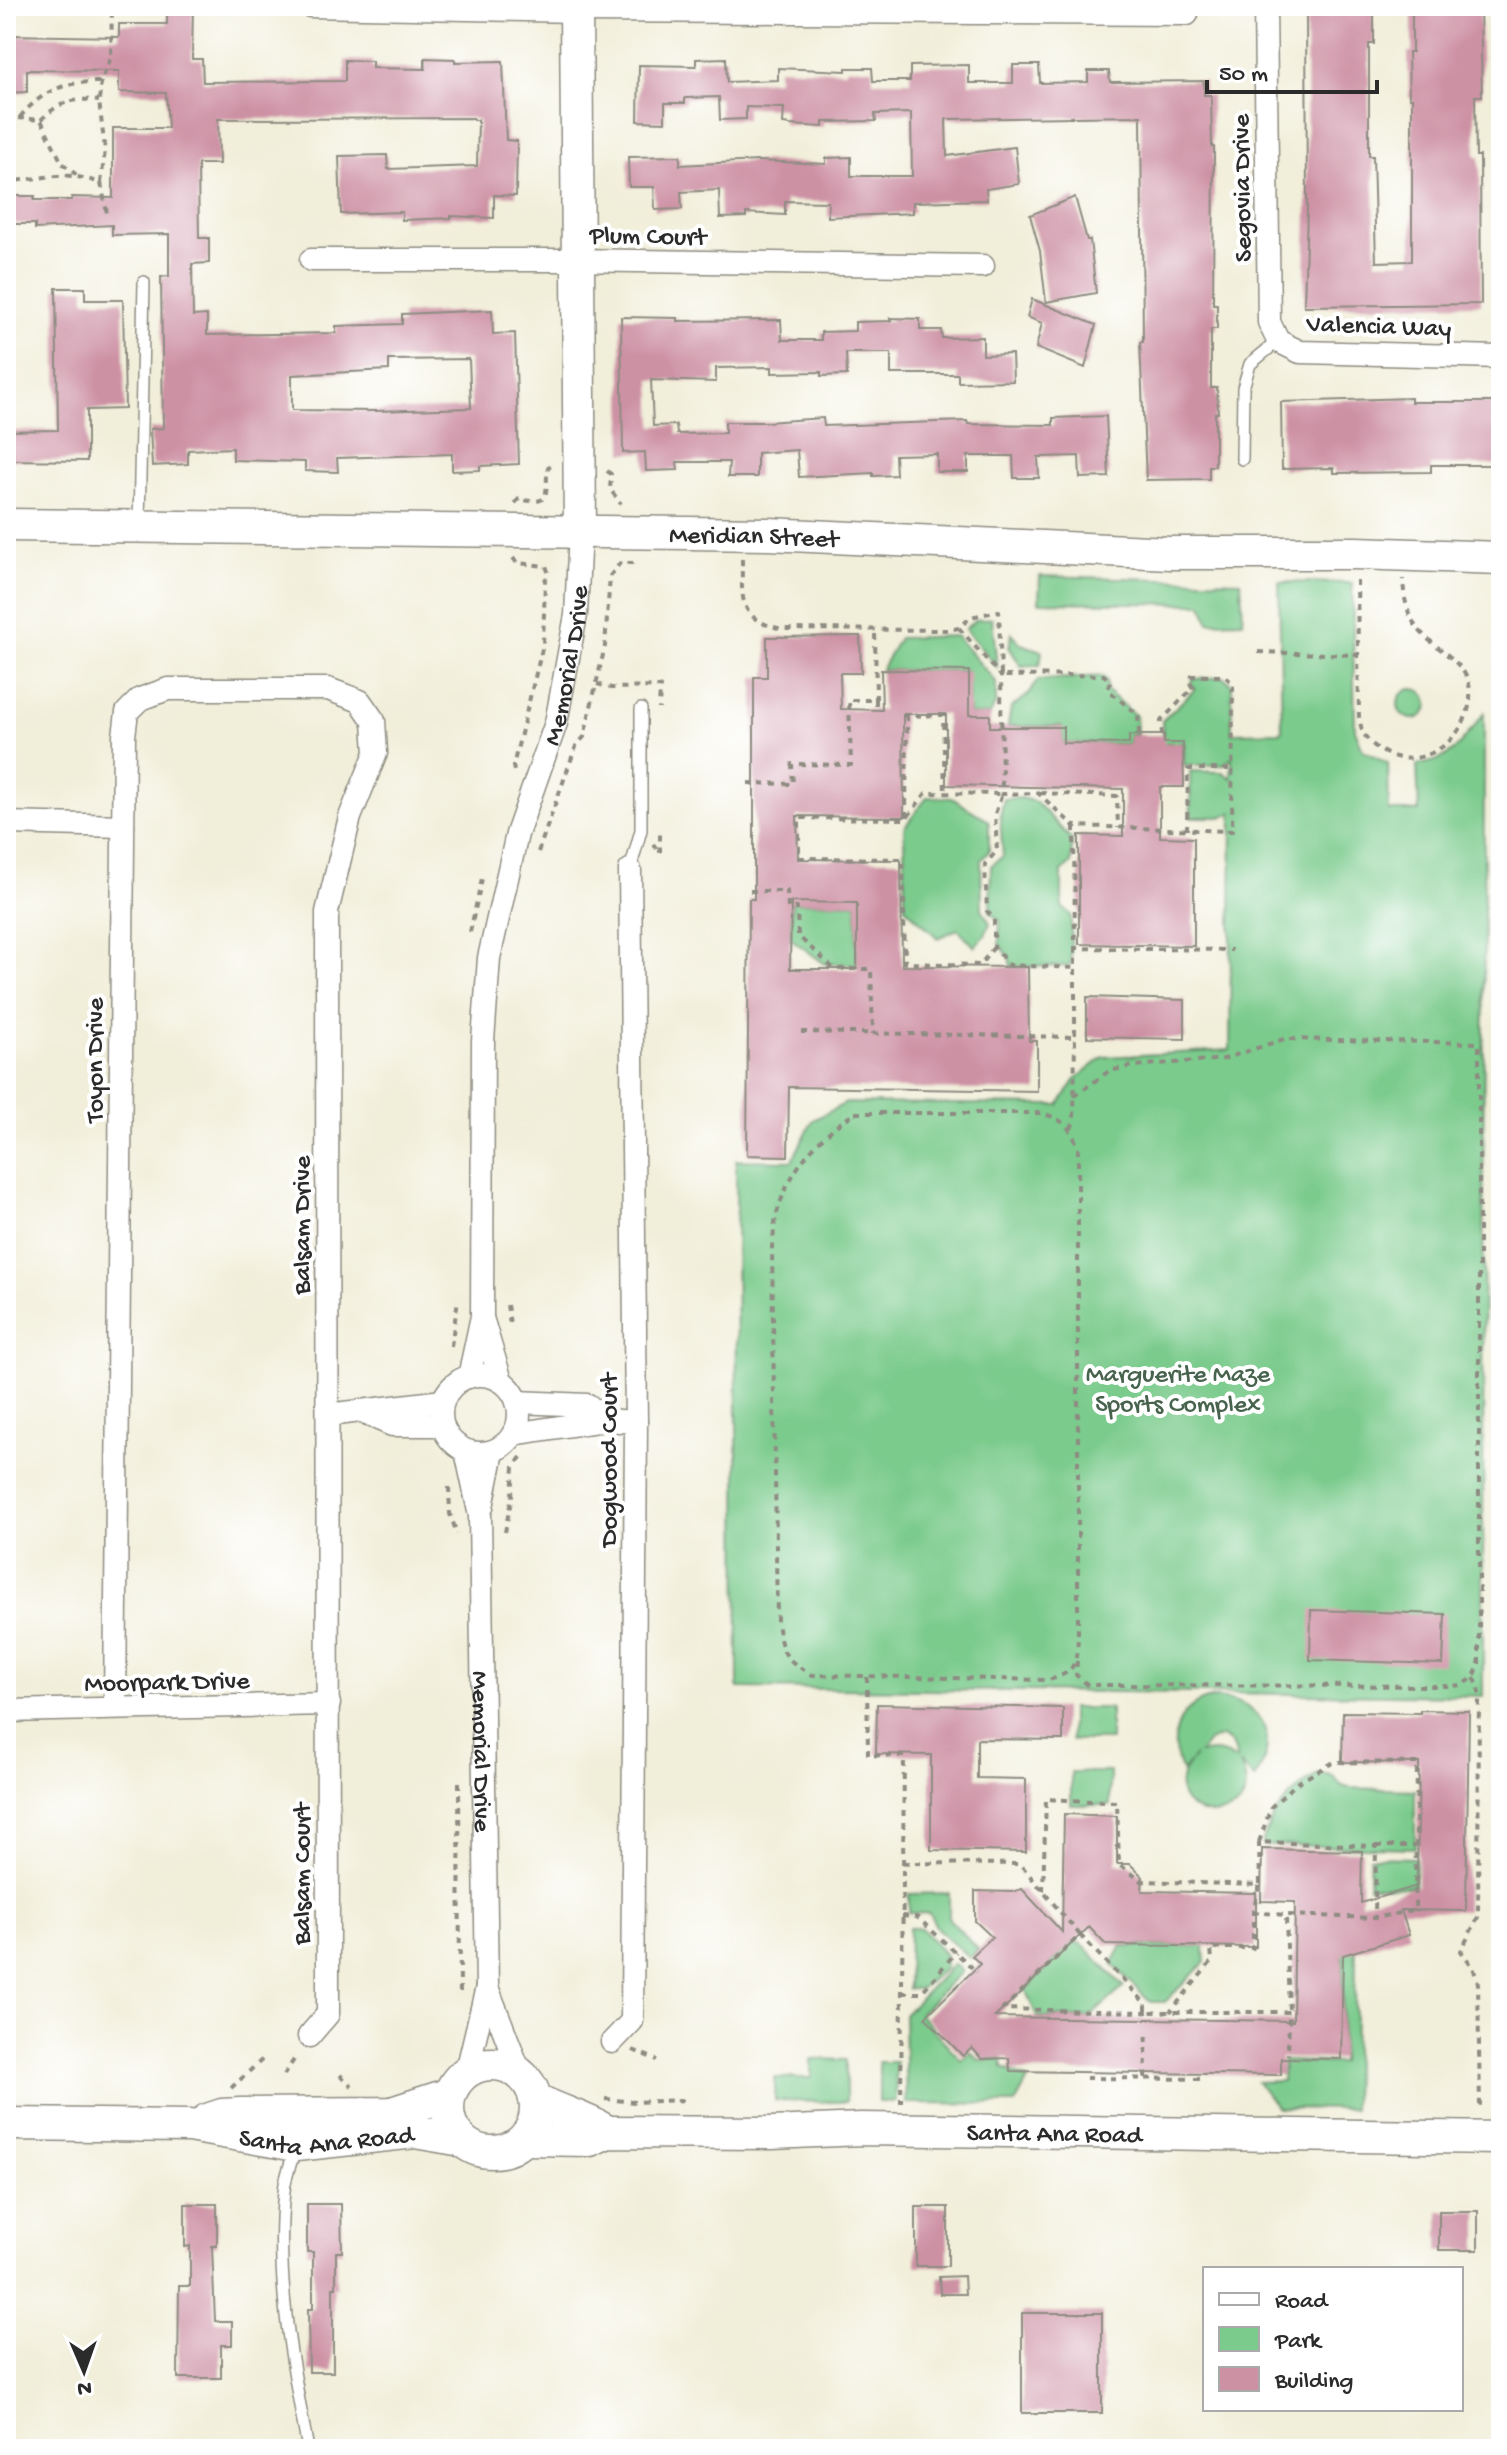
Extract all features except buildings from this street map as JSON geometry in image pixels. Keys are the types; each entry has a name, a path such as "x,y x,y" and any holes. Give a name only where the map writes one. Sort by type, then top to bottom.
{"street":[{"path":"310,6 1187,14"},
{"name":"Segovia Drive","path":"1265,6 1274,331"},
{"name":"Memorial Drive","path":"482,1316 483,1041 489,958 517,834 556,723 576,615 580,531 580,261 576,9"},
{"name":"Plum Court","path":"311,260 983,266"},
{"name":"Valencia Way","path":"1274,331 1300,352 1501,357"},
{"name":"Meridian Street","path":"6,525 741,533 1170,553 1356,553 1501,558"},
{"name":"Toyon Drive","path":"115,1708 124,736 127,712 140,699 168,689 328,689 360,701 374,721 376,753"},
{"name":"Balsam Drive","path":"329,1704 327,912 350,817 376,753"},
{"path":"6,823 123,826"},
{"name":"Dogwood Court","path":"612,2042 632,2021 636,1422 630,870"},
{"path":"469,1377 482,1316"},
{"path":"482,1316 501,1381 517,1402 518,1422 505,1444 493,1451 466,1451 456,1445 442,1425 440,1413 443,1401 449,1390 469,1377 481,1375 501,1381"},
{"path":"328,1415 443,1401"},
{"path":"517,1402 588,1405 605,1420"},
{"path":"361,1411 392,1425 442,1425"},
{"path":"513,1434 605,1420 636,1422"},
{"path":"466,1451 480,1516"},
{"path":"480,1516 493,1451"},
{"name":"Memorial Drive","path":"480,1516 487,1987"},
{"name":"Moorpark Drive","path":"6,1711 329,1704"},
{"name":"Balsam Court","path":"309,2036 328,2014 329,1704"},
{"path":"459,2082 487,1987"},
{"path":"487,1987 536,2113 524,2139"},
{"name":"Santa Ana Road","path":"301,2130 392,2113 459,2082 481,2066 495,2064 509,2068 564,2114 584,2118 608,2132"},
{"name":"Santa Ana Road","path":"459,2082 448,2108 450,2122 462,2140"},
{"name":"Santa Ana Road","path":"6,2124 415,2132 462,2140 481,2151 497,2152 511,2148 524,2139 590,2140 608,2132 772,2133 861,2129 1501,2138"}],"lane":[{"path":"139,528 144,282"},
{"path":"1242,459 1243,388 1250,364 1274,331"},
{"path":"630,870 641,830 641,709"},
{"path":"301,2130 284,2188 282,2217 284,2293 308,2449"}],"path":[{"path":"108,218 101,183 105,150 99,101 101,82 111,57 112,6"},
{"path":"20,117 51,89 66,83 101,82"},
{"path":"6,117 41,120 63,103 81,99 99,101"},
{"path":"41,120 62,163 79,177"},
{"path":"59,175 62,163"},
{"path":"6,181 29,181 59,175 101,183"},
{"path":"611,474 610,489 619,504 629,503"},
{"path":"519,499 535,503 543,499 548,490 547,475"},
{"path":"741,533 742,603 749,616 765,626 875,631 959,628 971,617 999,611 1002,794 995,814 997,851 985,864 987,911 994,919 994,947 980,965 905,963 903,859 799,858 799,818 906,819"},
{"path":"1356,553 1359,716 1364,736 1378,749 1398,759 1421,757 1443,748 1464,724 1470,691 1464,671 1415,626 1404,602 1402,556"},
{"path":"513,766 543,645 545,580 552,574 546,566 517,563"},
{"path":"533,863 576,746 584,737 605,646 610,576 620,563 635,563"},
{"path":"599,576 610,576"},
{"path":"959,628 1001,676 1104,675 1110,682 1108,690 1138,715 1139,735"},
{"path":"875,631 876,710"},
{"path":"1258,652 1358,655"},
{"path":"1038,793 1074,826 1232,831 1233,684 1225,676 1192,676 1189,681 1193,688 1161,721 1162,735"},
{"path":"748,783 793,784 792,764 851,765 849,700 876,700"},
{"path":"906,819 905,716 943,715 945,793"},
{"path":"1187,830 1188,769 1232,769"},
{"path":"906,819 926,793 1117,796 1118,828"},
{"path":"1071,1129 1074,1121 1075,1037 1074,826"},
{"path":"750,891 787,891 788,908 797,908 798,936 834,969 871,969 873,1034"},
{"path":"994,947 1009,965 1075,968"},
{"path":"1075,948 1232,950"},
{"path":"801,1032 1075,1037"},
{"path":"1074,1096 1109,1071 1133,1066 1224,1059 1284,1039 1479,1043 1479,1666 1474,1678 1455,1686 1088,1685 1076,1675 1077,1661 1078,1147 1071,1129 1058,1117 1040,1113 855,1113 838,1123 816,1143 789,1183 778,1211 772,1247 777,1624 782,1650 792,1663 812,1675 1048,1680 1066,1675 1077,1661"},
{"path":"506,1303 511,1330"},
{"path":"450,1354 451,1342"},
{"path":"512,1495 514,1467 525,1452 533,1449"},
{"path":"449,1477 450,1514 459,1539"},
{"path":"867,1676 868,1755 904,1756 901,2103"},
{"path":"1474,1678 1479,1686 1478,1917 1461,1951 1473,1967 1478,1983 1480,2108"},
{"path":"1170,2012 1212,1961 1211,1948 1253,1948 1253,1912 1259,1885 1259,1842 1271,1807 1297,1783 1334,1762 1417,1763 1415,1910 1375,1918 1253,1912"},
{"path":"459,1781 460,1999"},
{"path":"1043,1891 1046,1799 1117,1802 1119,1865 1142,1881 1259,1885"},
{"path":"1259,1842 1416,1846"},
{"path":"1375,1918 1376,1846"},
{"path":"903,1863 1020,1864 1080,1935 1146,2004 1146,2019"},
{"path":"1286,1915 1288,2055"},
{"path":"902,1916 917,1917 977,1972"},
{"path":"1080,1935 1003,2009 1289,2012"},
{"path":"902,1993 921,1993 956,1952"},
{"path":"1145,2078 1147,2031"},
{"path":"221,2099 242,2075 265,2057"},
{"path":"1086,2078 1206,2079"},
{"path":"602,2098 635,2102 681,2100"}],"green space":[{"path":"1040,576 1241,581 1243,621 1209,622 1203,604 1039,602"},
{"name":"Marguerite Maze Sports Complex","path":"1279,582 1352,583 1355,730 1363,750 1388,763 1389,811 1419,811 1417,765 1449,754 1484,713 1483,1696 738,1688 736,1160 792,1161 813,1120 846,1103 1059,1105 1077,1078 1104,1057 1230,1050 1232,813 1221,817 1191,817 1190,771 1223,772 1231,778 1232,757 1223,765 1184,765 1184,743 1163,743 1162,721 1195,689 1190,685 1193,679 1224,677 1232,685 1232,733 1282,732"},
{"path":"992,618 997,667 965,629 975,620"},
{"path":"1012,633 1021,644 1042,651 1040,665 1021,666 1009,647"},
{"path":"956,636 996,682 996,702 990,715 969,715 968,671 881,670 899,638"},
{"path":"1103,676 1107,681 1106,690 1136,716 1137,734 1129,734 1129,744 1063,743 1062,726 1008,726 1011,708 1028,695 1038,680"},
{"path":"1413,689 1424,693 1428,704 1424,715 1413,719 1402,715 1398,704 1402,693"},
{"path":"927,797 952,798 989,821 989,851 981,860 982,909 990,923 975,947 958,929 938,938 905,907 904,828"},
{"path":"1021,798 1036,802 1072,840 1071,863 1062,872 1062,907 1071,915 1069,966 1011,967 1009,956 999,944 1000,921 990,912 991,866 1003,856 1000,817 1004,799"},
{"path":"792,902 857,903 857,964 825,964 790,938"},
{"path":"1212,1698 1243,1705 1262,1723 1266,1735 1267,1749 1263,1764 1254,1779 1240,1764 1246,1788 1239,1804 1226,1812 1208,1813 1193,1808 1182,1796 1181,1778 1195,1756 1182,1771 1177,1760 1175,1737 1183,1716 1200,1702","holes":["1221,1737 1233,1745 1236,1760 1219,1752 1200,1754 1207,1742"]},
{"path":"1071,1708 1110,1708 1110,1740 1071,1740"},
{"path":"1071,1772 1110,1772 1110,1805 1071,1805"},
{"path":"1317,1774 1333,1776 1342,1786 1349,1788 1415,1790 1415,1848 1262,1845 1270,1823 1282,1805"},
{"path":"1370,1857 1415,1858 1414,1887 1369,1886"},
{"path":"949,1893 949,1919 978,1949 970,1958 938,1930 929,1913 909,1913 909,1894"},
{"path":"909,1928 921,1928 945,1955 945,1968 920,1989 908,1989"},
{"path":"1350,1933 1356,1955 1353,2109 1277,2108 1257,2082 1282,2081 1283,2061 1341,2063 1344,1934"},
{"path":"1072,1943 1081,1943 1124,1987 1090,2017 1037,2017 1025,1989"},
{"path":"1122,1946 1204,1946 1205,1962 1165,2002 1150,2002 1112,1964"},
{"path":"953,1964 962,1971 919,2014 961,2060 971,2052 979,2060 1002,2059 1003,2068 1028,2080 1015,2104 906,2103 904,2015"},
{"path":"811,2059 846,2060 846,2102 775,2101 775,2078 811,2078"},
{"path":"879,2062 896,2062 896,2102 879,2102"}]}
